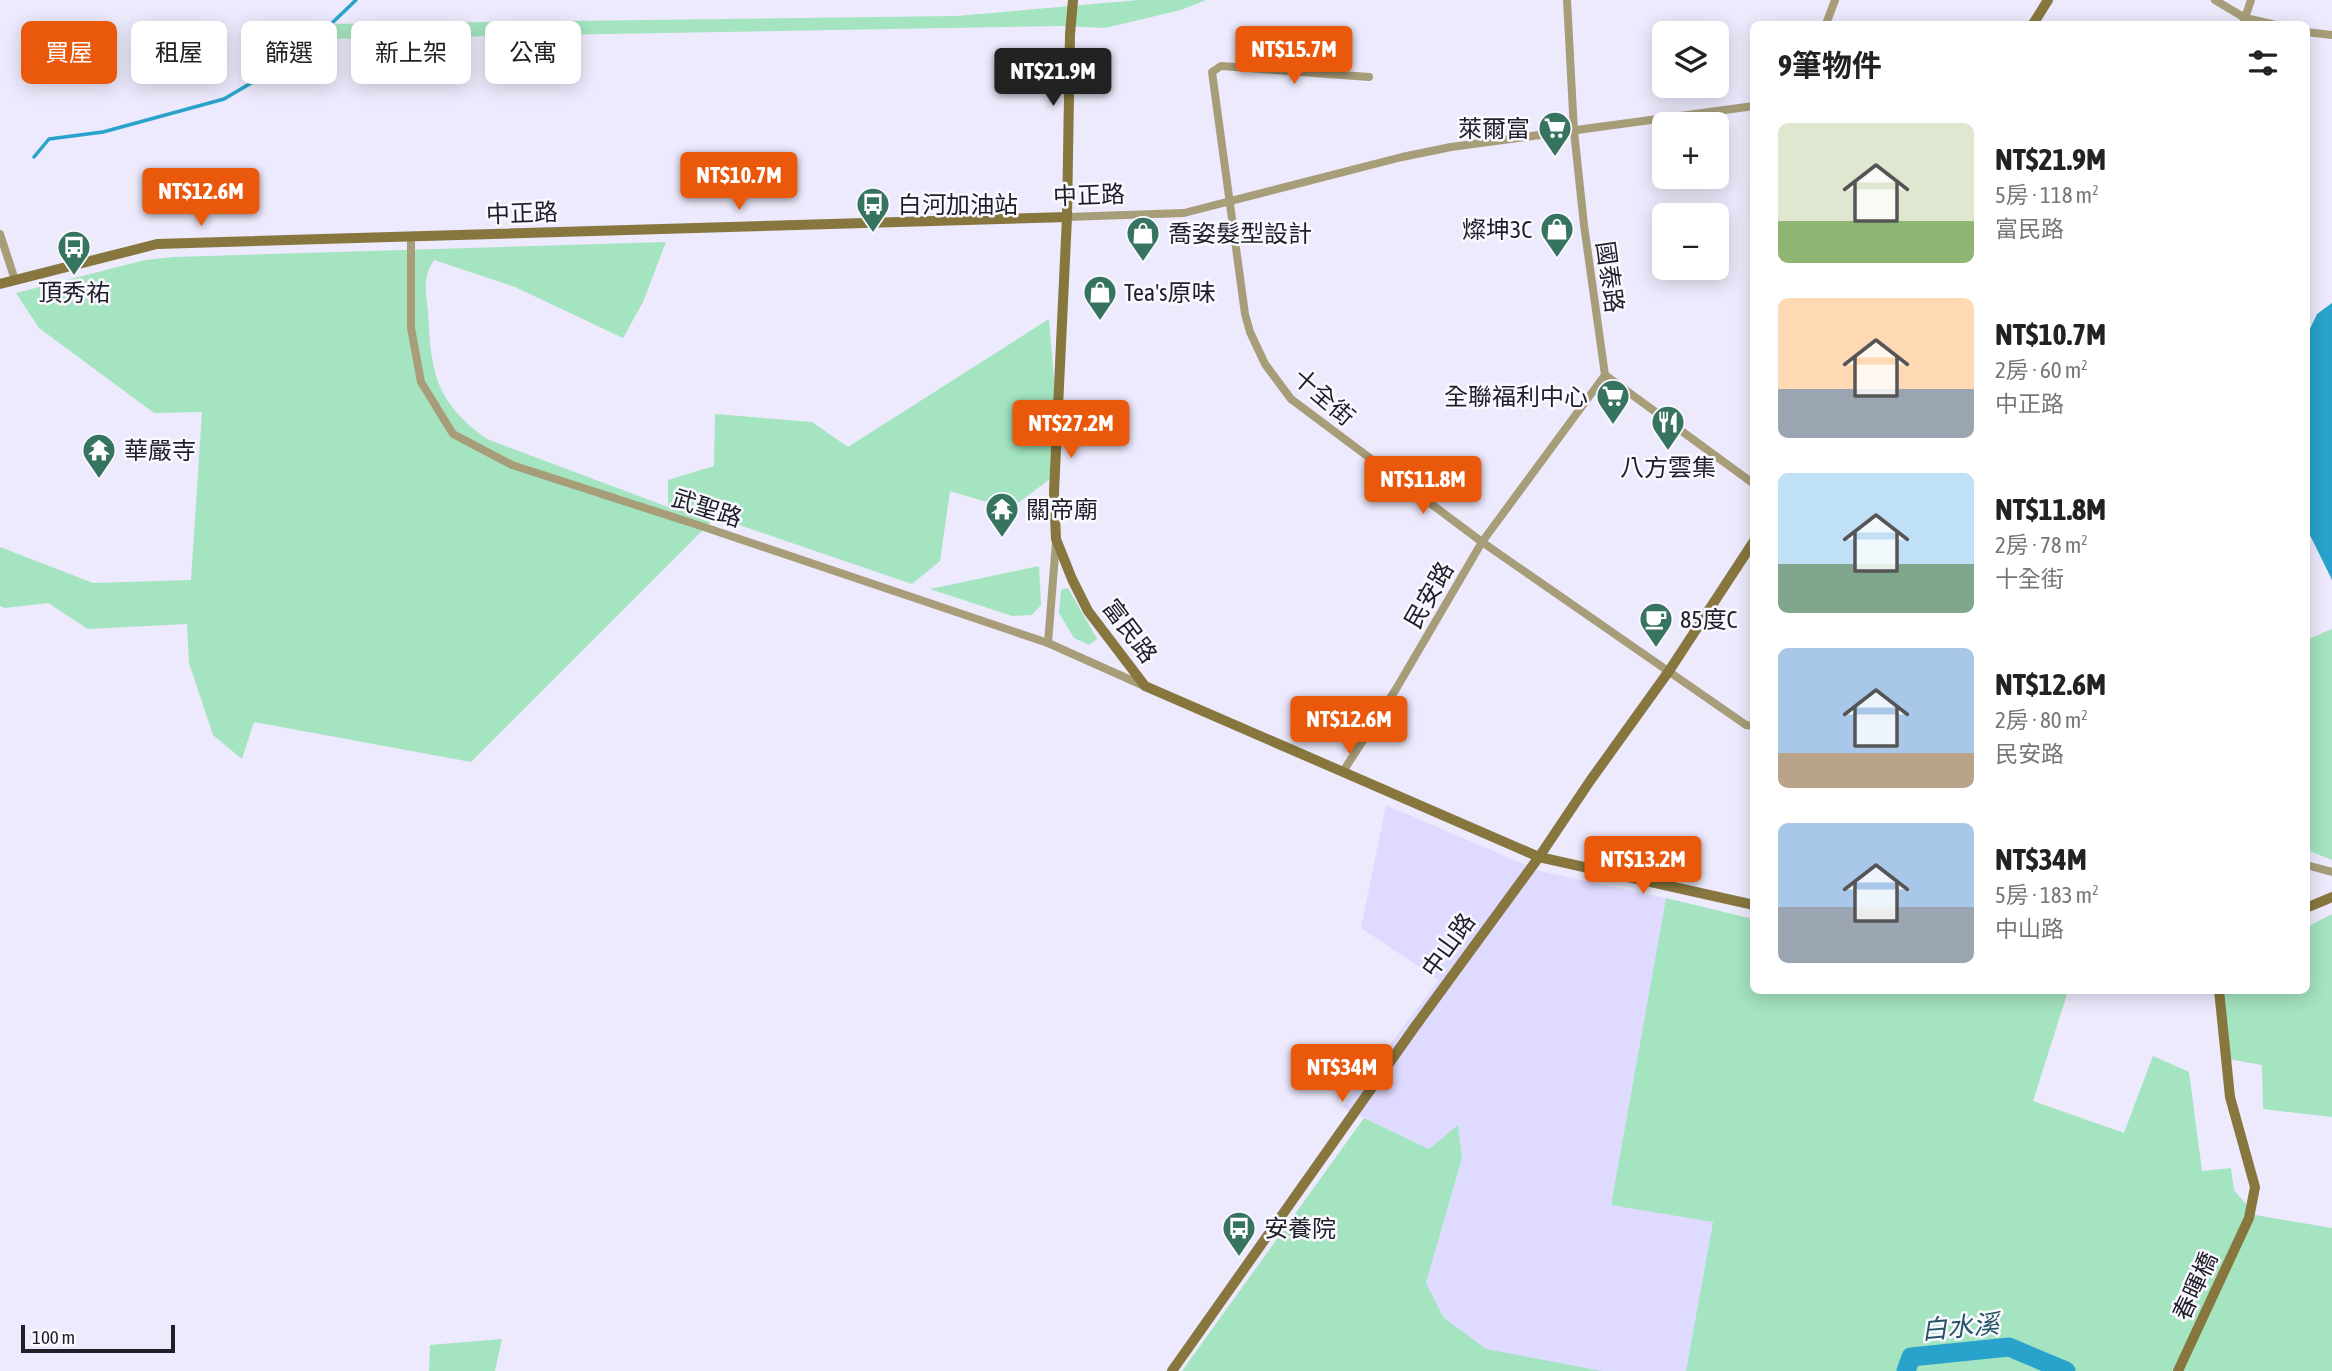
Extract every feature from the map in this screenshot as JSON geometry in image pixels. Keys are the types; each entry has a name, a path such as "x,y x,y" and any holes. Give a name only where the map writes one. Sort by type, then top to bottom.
{"main road":[{"name":"富民路","path":"1073,0 1067,217 1054,492 1056,539 1088,611 1145,686 1344,770 1539,857 1750,904"},
{"path":"2035,21 2048,0"},
{"name":"中正路","path":"0,284 157,244 1067,217"},
{"name":"中山路","path":"1172,1371 1414,1028 1539,857 1669,671 1728,576 1750,546"},
{"path":"2310,906 2332,897"},
{"name":"春暉橋","path":"2178,1371 2249,1218 2255,1187 2230,1097 2219,994"}],"street":[{"name":"國泰路","path":"1567,0 1574,131 1605,376"},
{"path":"1827,21 1835,0"},
{"path":"2215,0 2244,21 2251,0"},
{"path":"2310,32 2332,35"},
{"name":"十全街","path":"1369,77 1221,66 1212,72 1245,314 1250,332 1273,377 1290,399 1482,542 1750,726"},
{"name":"中正路","path":"1067,217 1184,213 1425,152 1750,107"},
{"path":"0,234 15,280"},
{"name":"武聖路","path":"411,238 411,328 421,383 453,434 512,465 1048,643 1145,686"},
{"path":"1605,376 1750,481"},
{"name":"民安路","path":"1344,770 1396,689 1482,542 1605,376"},
{"path":"1048,643 1056,539"},
{"path":"2310,866 2332,872"}],"shaded area":[{"path":"1386,805 1540,871 1666,898 1611,1204 1713,1222 1686,1371 1597,1371 1486,1350 1444,1318 1426,1283 1462,1158 1458,1126 1429,1149 1342,1107 1439,980 1361,928"}],"green space":[{"path":"1139,0 1206,0 1181,10 1105,28 1064,26 581,35 581,21 566,21 957,16"},
{"path":"471,22 485,22 485,36 471,36"},
{"path":"337,24 351,24 351,39 337,39"},
{"path":"666,242 643,302 623,338 515,287 434,260 426,285 431,352 439,384 456,412 487,439 668,507 668,480 714,466 715,414 812,422 848,447 1049,319 1057,415 1050,479 1010,509 950,491 940,561 912,584 716,517 471,762 254,722 242,759 213,735 189,663 187,624 88,629 48,603 5,608 0,606 0,547 93,583 191,580 202,412 154,413 39,328 16,293 145,260 174,257"},
{"path":"1039,566 1041,605 1032,615 1012,616 930,589"},
{"path":"1068,588 1097,639 1089,645 1074,638 1059,613 1061,590"},
{"path":"2332,629 2332,860 2310,851 2310,638"},
{"path":"1666,898 1750,918 1750,994 2067,994 2033,1101 2124,1133 2153,1056 2189,1072 2202,1171 2231,1168 2234,1190 2255,1215 2332,1228 2332,1371 1686,1371 1713,1222 1611,1205"},
{"path":"2332,914 2332,1117 2263,1109 2262,1065 2223,1058 2214,994 2310,994 2310,925"},
{"path":"1364,1118 1429,1149 1458,1125 1462,1158 1426,1283 1444,1318 1486,1349 1602,1371 1182,1371"},
{"path":"502,1339 495,1371 429,1371 430,1345"}],"water":[{"path":"2332,303 2332,580 2310,535 2310,329 2317,314"}],"waterway":[{"path":"34,157 49,139 103,132 224,99 263,76 322,55 331,24 356,0"},
{"name":"白水溪","path":"1906,1371 1911,1357 2009,1347 2066,1371"}],"place":[{"name":"萊爾富","path":"1555,158"},
{"name":"白河加油站","path":"873,234"},
{"name":"燦坤3C","path":"1557,259"},
{"name":"喬姿髮型設計","path":"1143,263"},
{"name":"頂秀祐","path":"74,277"},
{"name":"Tea's原味","path":"1100,322"},
{"name":"全聯福利中心","path":"1613,426"},
{"name":"八方雲集","path":"1668,452"},
{"name":"華嚴寺","path":"99,480"},
{"name":"關帝廟","path":"1002,539"},
{"name":"85度C","path":"1656,649"},
{"name":"安養院","path":"1239,1258"}]}
